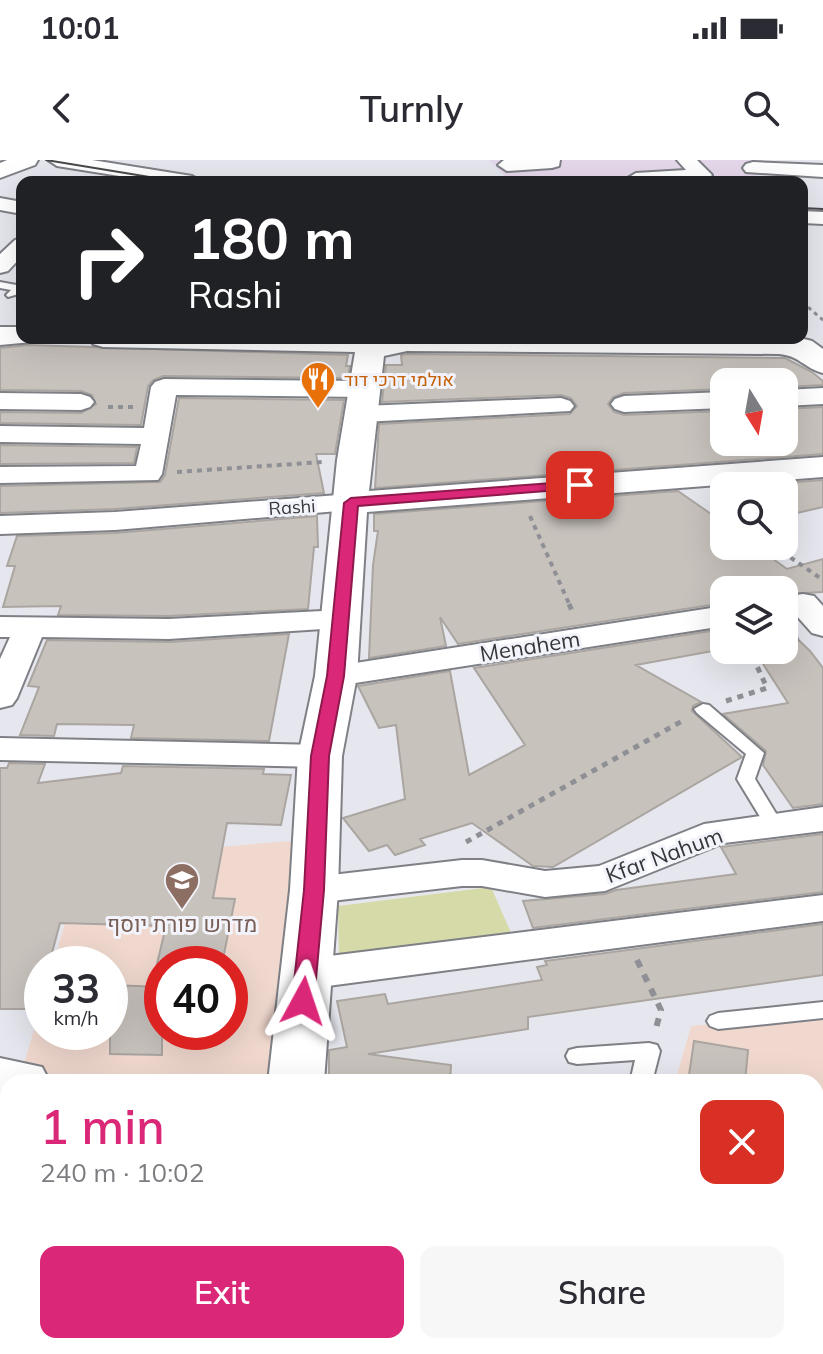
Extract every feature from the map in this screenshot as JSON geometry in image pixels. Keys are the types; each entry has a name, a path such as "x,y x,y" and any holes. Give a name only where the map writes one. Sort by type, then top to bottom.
{"street":[{"path":"0,171 27,160"},
{"path":"57,160 155,176"},
{"path":"668,176 702,175 686,160"},
{"path":"504,162 555,164"},
{"path":"758,170 823,171"},
{"path":"0,266 16,250"},
{"path":"297,1074 314,890 320,756 336,676 354,460 365,402 370,351 361,344"},
{"path":"370,351 399,344"},
{"path":"642,344 816,352"},
{"path":"0,475 148,474 164,387 365,402 561,406"},
{"path":"798,397 823,396"},
{"path":"0,401 81,402"},
{"path":"624,404 710,401"},
{"path":"0,434 156,436"},
{"name":"Rashi","path":"0,525 115,521 823,467"},
{"name":"Menahem","path":"336,676 710,618"},
{"path":"0,698 15,628 169,629 342,620"},
{"path":"0,749 320,756"},
{"name":"Kfar Nahum","path":"314,890 482,873 545,884 605,878 717,832 823,819"},
{"path":"305,974 823,908"}],"lane":[{"path":"12,295 16,292"},
{"path":"703,709 755,753 746,779 774,825"},
{"path":"718,1021 823,1010"},
{"path":"577,1056 649,1051 643,1074"}],"path":[{"path":"81,402 108,407 159,407"},
{"path":"148,474 354,460"},
{"path":"518,490 585,637"},
{"path":"782,560 808,604"},
{"path":"399,881 703,709 767,688 756,664"},
{"path":"625,933 661,1010 649,1051"}],"shaded area":[{"path":"489,160 763,160 754,165 757,176 505,176"},
{"name":"מדרש פורת יוסף","path":"304,840 273,1074 21,1073 28,1050 128,1050 128,946 58,946 84,858"},
{"path":"823,1013 823,1074 677,1074 691,1026"}],"green space":[{"path":"491,887 512,935 339,960 338,906"}],"building":[{"path":"28,345 348,355 346,366 350,366 348,378 163,376 148,386 141,425 0,423 0,412 81,413 96,404 92,395 81,391 0,390 0,348"},
{"path":"401,355 785,358 812,372 823,381 823,385 798,386 798,368 710,368 710,390 624,393 613,397 608,404 614,412 624,415 710,412 710,456 797,456 375,488 379,424 570,414 577,406 571,398 561,395 382,402 386,365 402,365"},
{"path":"179,398 344,400 335,454 316,454 324,493 115,509 0,513 0,486 160,482 165,475"},
{"path":"823,407 823,454 798,456 798,408"},
{"path":"0,445 137,447 134,463 0,464"},
{"path":"823,480 823,507 798,513 798,482"},
{"path":"678,491 710,513 710,560 774,560 787,569 823,559 823,592 798,593 798,576 710,576 710,605 458,644 440,617 446,646 369,658 373,565 378,531 374,531 374,514"},
{"path":"317,516 318,547 314,547 308,609 169,616 58,615 61,606 3,607 15,566 7,566 17,536 115,533"},
{"path":"710,631 710,652 636,665 701,702 693,706 692,711 742,757 553,867 533,866 472,823 420,839 425,845 395,855 387,845 369,851 343,818 405,799 396,725 379,728 358,686 450,671 469,775 525,745 474,668"},
{"path":"289,634 269,741 131,738 134,725 57,724 54,736 20,735 39,687 28,686 47,640 169,642"},
{"path":"798,639 823,668 823,804 793,808 763,765 766,751 723,714 788,703 763,664 798,664"},
{"path":"9,763 45,764 38,783 121,773 123,766 264,769 263,774 291,775 281,825 227,823 213,898 235,899 226,946 161,946 166,926 60,923 54,946 24,946 24,1009 0,1009 0,768 7,768"},
{"path":"823,834 823,892 533,928 523,901 605,894 736,874 721,847"},
{"path":"823,924 823,975 528,1017 528,1029 368,1054 451,1065 450,1074 329,1074 329,1050 347,1047 337,1001 385,994 388,1004 542,980 537,967 547,965 545,961"},
{"path":"128,986 144,986 144,1050 162,1050 162,1055 110,1054 110,1050 128,1050"},
{"path":"694,1041 748,1050 746,1074 689,1074"}],"tram line":[{"path":"46,160 143,176"},
{"path":"808,208 823,209"}],"place":[{"name":"אולמי דרכי דוד","path":"318,410"},
{"name":"מדרש פורת יוסף","path":"182,911"}],"route":[{"path":"303,1001 314,890 320,756 336,676 351,503 580,485"}]}
